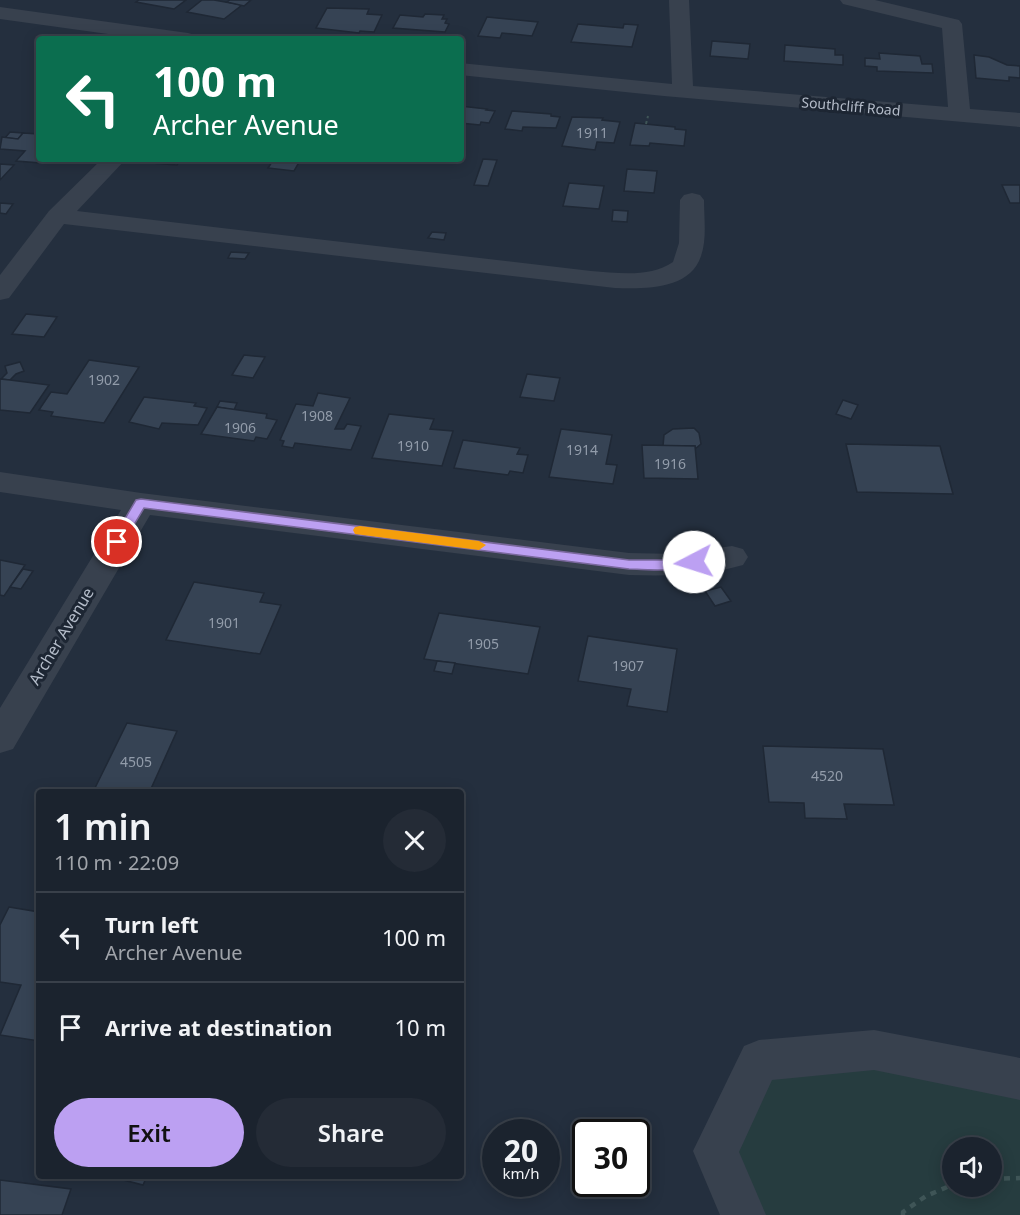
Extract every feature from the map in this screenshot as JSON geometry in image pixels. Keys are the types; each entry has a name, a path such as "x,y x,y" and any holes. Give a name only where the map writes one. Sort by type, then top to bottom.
{"street":[{"path":"679,0 683,91"},
{"path":"850,0 952,24 960,115"},
{"path":"0,13 166,36"},
{"name":"Southcliff Road","path":"464,69 1020,120"},
{"path":"0,292 58,216 112,162"},
{"path":"58,216 591,279 635,281 657,279 674,274 685,267 689,257 692,200"},
{"path":"0,482 141,503 629,564 675,565 732,557"},
{"name":"Archer Avenue","path":"0,739 141,503"},
{"path":"742,1215 716,1151 759,1061 874,1050 1020,1079"}],"path":[{"path":"1002,1179 1020,1178"},
{"path":"903,1215 903,1212 926,1196 942,1189"}],"green space":[{"path":"759,1061 1020,1079 1020,1215 743,1215 716,1151"}],"building":[{"path":"139,0 186,0 174,9 136,2"},
{"path":"202,0 242,5 224,19 187,12"},
{"path":"251,0 244,6 227,2"},
{"path":"327,8 369,9 367,14 382,15 374,32 360,31 359,33 316,28"},
{"path":"425,14 444,15 442,19 447,19 445,23 449,24 445,32 393,28 400,15 423,17"},
{"path":"487,17 538,22 532,36 502,33 500,38 478,36"},
{"path":"578,24 623,28 624,24 638,25 632,47 571,42"},
{"path":"712,41 750,44 748,59 710,56"},
{"path":"785,45 835,49 835,55 843,55 843,65 784,61"},
{"path":"879,53 920,56 922,64 932,64 933,73 877,71 877,67 865,66 865,58 880,59"},
{"path":"974,55 989,57 1007,65 1020,66 1020,78 1009,77 1009,81 976,78"},
{"path":"464,106 495,111 489,123 481,122 480,125 464,123"},
{"path":"512,111 551,114 551,116 560,117 556,128 523,127 522,131 505,129"},
{"path":"572,117 603,118 602,120 620,122 614,143 597,142 595,150 562,146"},
{"path":"635,123 686,130 684,146 650,143 649,146 630,145"},
{"path":"10,132 23,133 18,139 5,138"},
{"path":"23,133 36,134 36,162 41,163 16,161 25,151 0,149 2,137 18,139"},
{"path":"483,159 497,160 488,186 474,185"},
{"path":"154,162 179,162 177,165"},
{"path":"272,162 299,162 294,171 268,168"},
{"path":"0,164 14,165 0,180"},
{"path":"627,169 657,171 654,193 624,191"},
{"path":"569,183 604,186 599,209 563,206"},
{"path":"1002,185 1020,185 1020,203 1010,203"},
{"path":"0,203 13,204 6,214 0,213"},
{"path":"613,210 628,211 627,222 612,221"},
{"path":"432,232 446,233 444,240 428,238"},
{"path":"231,252 249,253 245,259 228,258"},
{"path":"26,314 57,317 44,337 12,334"},
{"path":"244,355 265,357 253,378 232,375"},
{"path":"89,360 139,367 104,423 51,416 53,412 39,410 51,392 67,394"},
{"path":"20,362 24,371 16,374 10,380 1,379 7,373 5,366"},
{"path":"527,374 560,378 554,401 520,397"},
{"path":"0,379 49,385 30,413 0,410"},
{"path":"318,393 350,398 335,429 344,429 347,424 361,426 351,450 295,443 293,448 282,446 284,441 280,440 296,404 313,406"},
{"path":"144,397 196,403 194,406 207,408 198,425 162,423 159,429 129,422"},
{"path":"843,400 858,405 851,419 836,414"},
{"path":"220,401 237,403 234,410 217,407"},
{"path":"217,407 267,414 266,418 277,420 267,439 256,437 254,441 201,434"},
{"path":"389,414 434,419 430,429 453,431 442,466 372,458"},
{"path":"694,428 699,433 701,444 695,449 695,446 663,446 664,435 673,429"},
{"path":"561,429 612,435 606,464 617,465 613,484 549,477"},
{"path":"463,440 520,448 517,454 528,455 523,473 510,471 508,475 454,468"},
{"path":"846,444 940,446 953,494 857,492"},
{"path":"642,445 695,446 698,479 644,478"},
{"path":"0,560 25,565 4,596 0,595"},
{"path":"23,569 33,571 21,589 10,587"},
{"path":"194,582 264,593 260,602 281,605 260,654 166,640"},
{"path":"721,587 731,601 715,606 705,591"},
{"path":"439,613 540,627 528,674 424,659"},
{"path":"588,636 677,649 667,712 627,706 631,689 578,681"},
{"path":"437,661 455,663 452,674 434,671"},
{"path":"127,723 177,731 151,789 94,789"},
{"path":"763,746 883,749 894,805 844,804 847,819 805,818 804,803 769,802"},
{"path":"9,907 36,912 36,1041 0,1035 21,985 0,982 0,925"},
{"path":"120,1179 146,1179 143,1185"},
{"path":"0,1180 71,1189 62,1215 0,1215"}],"slow traffic":[{"path":"360,530 479,545"}],"route":[{"path":"117,542 141,503 629,564 675,565 694,562"}]}
